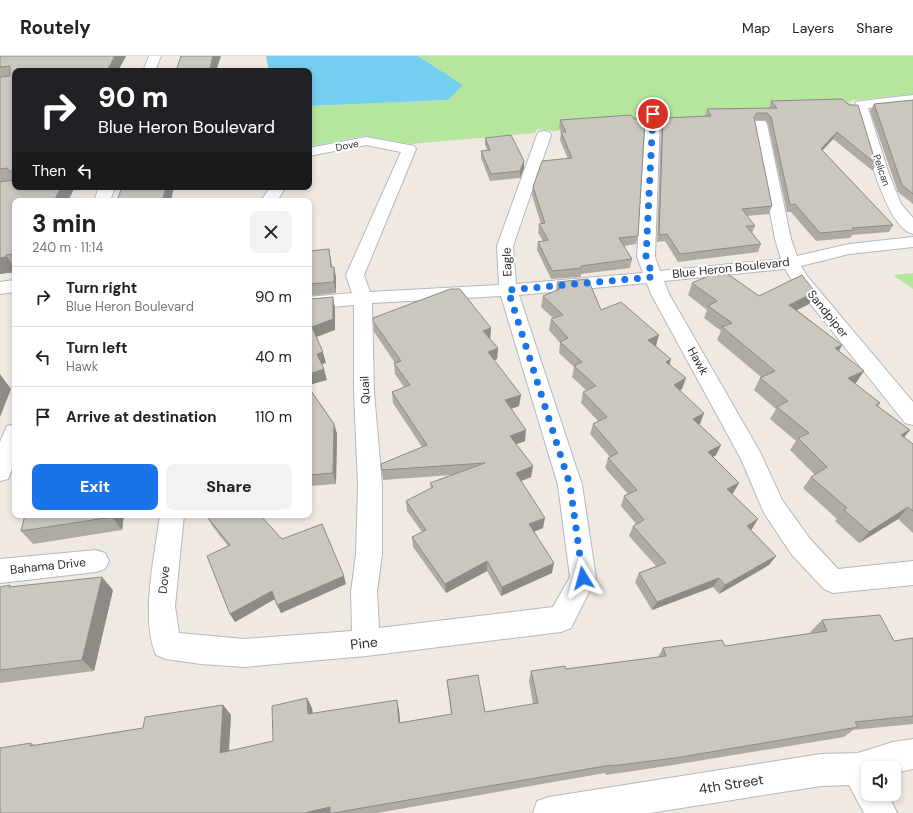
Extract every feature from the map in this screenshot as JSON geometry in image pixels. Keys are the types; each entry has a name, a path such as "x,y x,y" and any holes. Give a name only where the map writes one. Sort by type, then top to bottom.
{"street":[{"path":"150,68 155,56"},
{"name":"Pelican","path":"913,99 862,105 881,171 894,205 913,229"},
{"name":"Hawk","path":"653,114 646,257 660,294 752,458 772,506 801,547 833,581 913,573"},
{"name":"Sandpiper","path":"760,124 783,239 791,263 799,278 913,417"},
{"name":"Eagle","path":"544,135 505,246 508,290 570,485 583,578 560,619"},
{"name":"Dove","path":"312,151 366,141 409,149"},
{"name":"Quail","path":"366,643 364,592 369,554 370,484 364,392 363,298 355,275 409,149"},
{"name":"Blue Heron Boulevard","path":"312,303 363,298 508,290 653,277 791,263 849,249 913,242"},
{"path":"0,288 12,286"},
{"path":"0,472 12,440"},
{"name":"Dove","path":"166,645 162,606 172,518"},
{"name":"Bahama Drive","path":"0,571 96,561"},
{"name":"Pine","path":"166,645 201,650 244,653 366,643 560,619"},
{"name":"4th Street","path":"891,761 894,758 913,754"},
{"name":"4th Street","path":"556,812 821,770 861,782"},
{"path":"875,801 881,813"}],"green space":[{"path":"418,56 913,56 913,94 851,100 852,101 849,102 853,106 661,122 662,111 644,109 643,124 554,131 537,129 535,133 410,144 363,136 312,146 312,106 448,100 463,85"},
{"path":"913,273 913,289 893,275"}],"water":[{"path":"266,56 418,56 463,85 448,100 312,106 312,68 268,68"}],"building":[{"path":"0,56 115,56 109,68 12,68 12,171 9,171 7,168 0,169 0,77 10,76 10,66 0,67"},
{"path":"181,56 213,56 210,68 177,68"},
{"path":"842,99 849,105 858,105 876,164 837,132 821,149 893,225 852,228 854,230 820,233 795,204 790,205 771,117 767,113 757,113 754,117 772,206 742,209 755,226 746,226 761,244 680,254 667,234 659,235 663,118 711,116 707,109 777,108 771,101"},
{"path":"913,100 913,194 902,185 874,104"},
{"path":"631,115 634,119 645,118 638,236 619,238 632,259 581,266 582,268 552,271 538,242 548,240 539,224 545,223 533,187 542,161 572,158 561,132 566,132 560,120"},
{"path":"511,135 524,161 520,171 491,174 481,151 490,150 485,138"},
{"path":"12,180 12,190 60,190 56,198 12,198 12,254 0,258 0,182"},
{"path":"121,190 165,190 163,198 118,198"},
{"path":"329,249 331,267 334,267 334,282 312,284 312,251"},
{"path":"722,270 759,296 802,275 815,292 789,305 842,345 835,348 864,371 848,378 880,403 876,405 910,430 901,435 913,444 913,511 908,507 869,532 844,510 847,508 811,477 827,467 798,438 809,433 777,407 788,401 760,378 775,371 722,327 732,323 708,306 717,301 692,283"},
{"path":"588,279 601,310 621,302 659,335 648,340 671,359 666,362 686,378 674,385 704,413 693,419 721,445 708,452 739,483 727,489 758,519 747,526 776,556 725,585 719,578 657,602 639,573 666,563 633,526 644,520 624,496 637,490 608,458 618,453 593,424 607,417 583,392 596,386 574,366 582,362 560,342 568,338 551,319 563,315 543,296 560,289 557,282"},
{"path":"450,289 460,289 491,328 483,331 498,348 488,352 521,395 505,400 526,430 510,436 533,466 516,473 545,518 529,524 554,563 502,587 487,561 445,584 412,537 426,530 406,501 433,487 430,483 485,463 382,470 381,464 427,445 392,392 410,385 394,363 401,361 373,321 373,318"},
{"path":"333,297 333,319 312,327 312,299"},
{"path":"312,327 323,352 317,354 324,369 312,373"},
{"path":"312,392 334,424 333,473 312,475"},
{"path":"24,518 106,518 21,531"},
{"path":"208,518 263,518 282,539 322,524 344,576 277,605 272,591 230,614 207,556 230,545"},
{"path":"102,577 82,660 0,670 0,587"},
{"path":"880,615 894,641 913,638 913,716 855,722 858,727 675,758 611,765 333,813 330,813 330,807 304,813 0,813 0,748 31,743 30,746 143,728 145,717 223,705 220,753 273,741 272,706 307,698 308,714 397,700 399,723 452,714 447,680 478,675 485,712 538,703 531,671 565,666 566,669 666,656 663,648 722,640 725,646 827,631 822,620"}],"route":[{"path":"583,578 570,485 508,290 653,277 646,257 653,114"}]}
